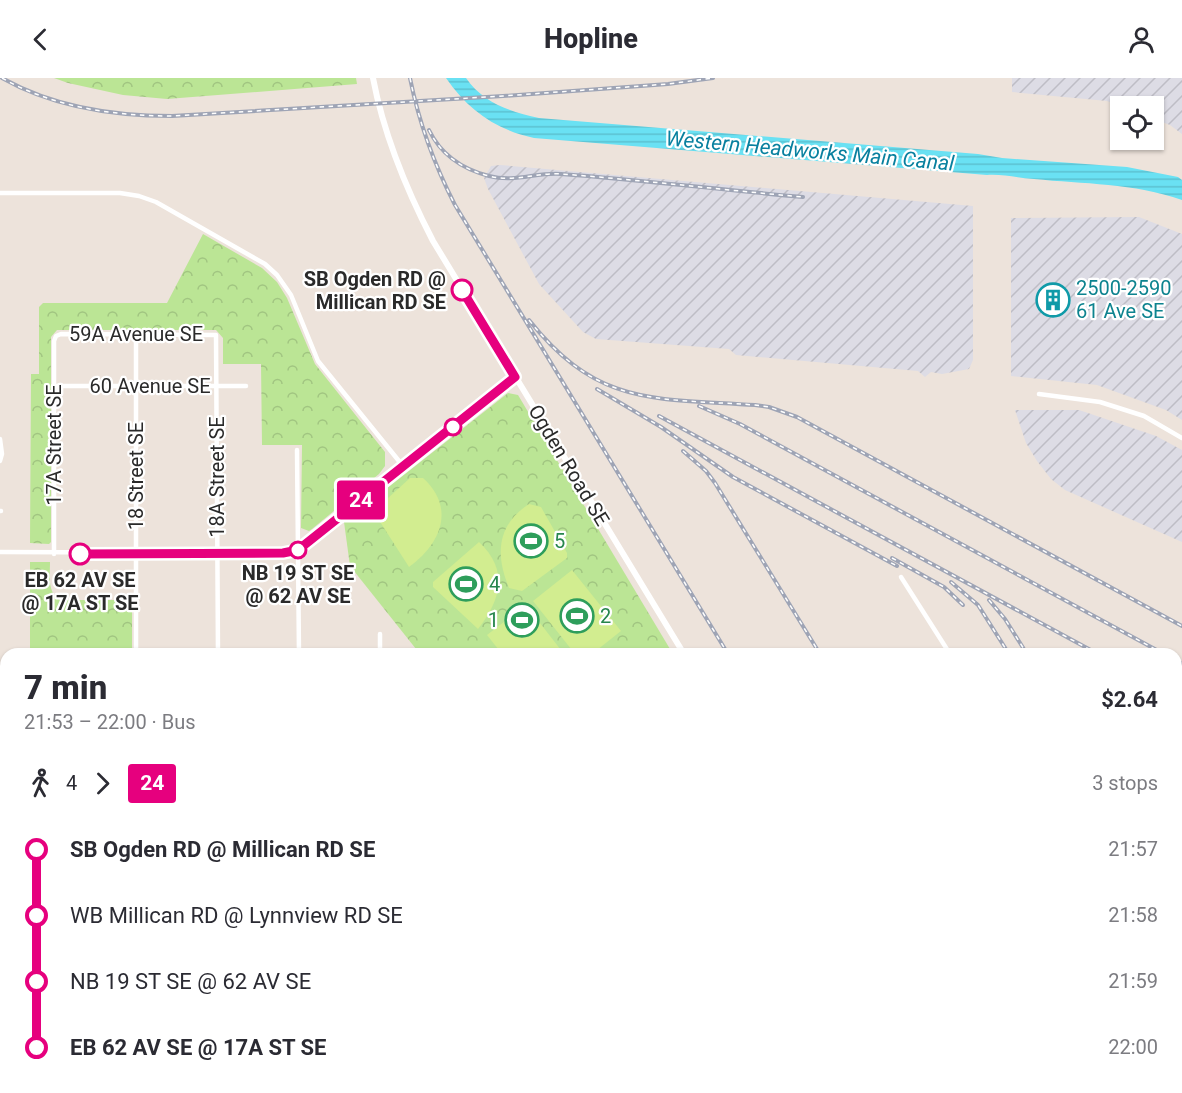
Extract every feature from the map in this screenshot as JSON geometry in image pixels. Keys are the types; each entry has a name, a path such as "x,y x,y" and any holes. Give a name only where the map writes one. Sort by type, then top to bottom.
{"street":[{"name":"Ogden Road SE","path":"373,78 389,140 402,177 433,241 680,648"},
{"path":"0,193 120,193 139,196 156,202 265,264 277,275 291,296 318,361 403,466"},
{"name":"59A Avenue SE","path":"56,336 61,334 216,335"},
{"name":"18 Street SE","path":"136,334 136,648"},
{"name":"18A Street SE","path":"216,335 218,648"},
{"name":"17A Street SE","path":"54,554 54,341 56,336"},
{"path":"0,552 136,554 283,553 298,550 515,377"},
{"name":"60 Avenue SE","path":"54,386 246,386"},
{"path":"1039,394 1100,402 1144,416 1182,438"},
{"path":"0,440 2,454 0,460"},
{"path":"297,450 299,648"},
{"path":"901,577 946,648"},
{"path":"380,634 380,648"}],"shaded area":[{"path":"1012,78 1182,78 1182,134 1164,123 1164,96 1110,96 1110,102 1012,92"},
{"path":"491,166 973,206 973,360 969,369 942,374 931,372 925,377 918,371 736,355 729,349 596,339 583,332 539,284 484,178"},
{"path":"1139,217 1182,234 1182,420 1166,410 1097,385 1011,376 1011,218"},
{"path":"1015,410 1079,410 1156,436 1182,450 1182,542 1065,490 1051,479 1026,443"}],"green space":[{"path":"54,78 356,78 357,84 167,99 123,95"},
{"path":"203,234 262,268 277,282 287,298 315,364 385,452 385,466 379,474 312,529 309,531 301,528 302,445 262,445 261,364 223,364 223,338 216,330 57,330 51,337 51,542 49,544 30,543 31,374 39,374 39,307 43,303 167,303"},
{"path":"508,393 518,395 669,648 415,648 350,566 344,522"},
{"path":"410,478 423,478 433,489 442,513 436,537 420,558 409,567 375,514 377,508"},
{"name":"5","path":"529,504 541,507 567,553 567,558 522,591 509,588 501,552 502,541 510,521"},
{"name":"4","path":"479,542 495,563 498,585 492,607 478,629 433,587 433,582"},
{"path":"30,562 50,562 51,588 60,600 132,600 132,648 30,648"},
{"name":"2","path":"572,570 621,631 600,648 570,648 533,601"},
{"name":"1","path":"526,605 559,648 497,648 487,635"}],"water":[{"name":"Western Headworks Main Canal","path":"446,78 466,78 481,94 498,105 539,118 1127,167 1178,177 1182,180 1182,200 1146,190 1108,185 534,138 507,130 484,117 464,100"}],"railway":[{"path":"2,78 63,103 106,112 150,116 503,96 668,84 713,78"},
{"path":"410,78 428,143 455,205 724,648"},
{"path":"429,130 440,147 453,160 470,169 499,178 561,174 803,197"},
{"path":"529,320 554,348 579,369 604,383 657,398 755,405 769,407 797,417 1182,626"},
{"path":"597,389 661,427 733,477 897,566"},
{"path":"699,406 740,424 1153,648"},
{"path":"659,416 1087,648"},
{"path":"683,451 706,471 715,483 816,648"},
{"path":"892,558 944,587 963,605"},
{"path":"951,582 978,605 1005,648"},
{"path":"989,600 1005,619 1023,648"}],"bus line":[{"name":"24","path":"80,554 291,553 298,550 515,377 462,290"}],"place":[{"name":"SB Ogden RD @ Millican RD SE","path":"462,290"},
{"name":"2500-2590 61 Ave SE","path":"1053,300"},
{"name":"5","path":"531,541"},
{"name":"NB 19 ST SE @ 62 AV SE","path":"298,550"},
{"name":"EB 62 AV SE @ 17A ST SE","path":"80,554"},
{"name":"4","path":"466,584"},
{"name":"2","path":"577,616"},
{"name":"1","path":"522,620"}]}
